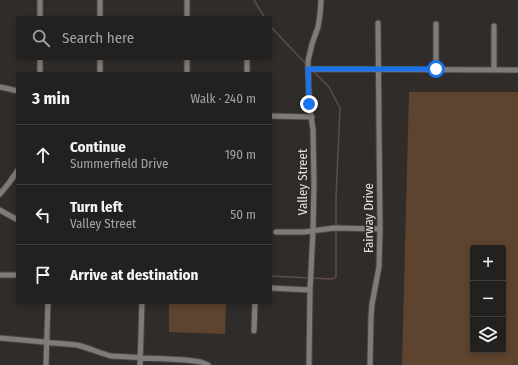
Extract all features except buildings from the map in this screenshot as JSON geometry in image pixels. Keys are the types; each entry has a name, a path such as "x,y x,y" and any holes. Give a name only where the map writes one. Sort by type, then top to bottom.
{"street":[{"path":"40,0 40,16"},
{"path":"100,0 100,16"},
{"path":"187,0 187,16"},
{"name":"Valley Street","path":"309,365 310,290 313,231 313,130 309,104 308,69 310,54 319,21 321,0"},
{"name":"Fairway Drive","path":"370,365 371,317 379,267 380,229 378,23"},
{"path":"436,24 436,69"},
{"path":"494,26 494,70"},
{"path":"40,60 40,72"},
{"path":"100,60 100,72"},
{"path":"187,60 187,72"},
{"path":"247,60 247,72"},
{"path":"308,69 518,70"},
{"path":"0,87 16,91"},
{"path":"272,116 312,117"},
{"path":"0,194 16,173"},
{"path":"0,210 16,219"},
{"path":"276,232 292,233 334,228 380,229"},
{"path":"0,275 16,275"},
{"path":"272,288 310,290"},
{"path":"46,365 48,304"},
{"path":"140,365 142,304"},
{"path":"254,331 255,304"},
{"path":"0,338 77,345 111,356 186,360 201,362 208,365"}],"shaded area":[{"path":"409,92 518,92 518,365 402,365"},
{"path":"169,304 226,304 225,334 169,332"}],"waterway":[{"path":"254,0 264,16"},
{"path":"272,28 306,64"},
{"path":"313,71 329,87 340,108 336,226"},
{"path":"272,276 332,279 336,277 336,230"}],"route":[{"path":"309,104 308,69 436,69"}]}
